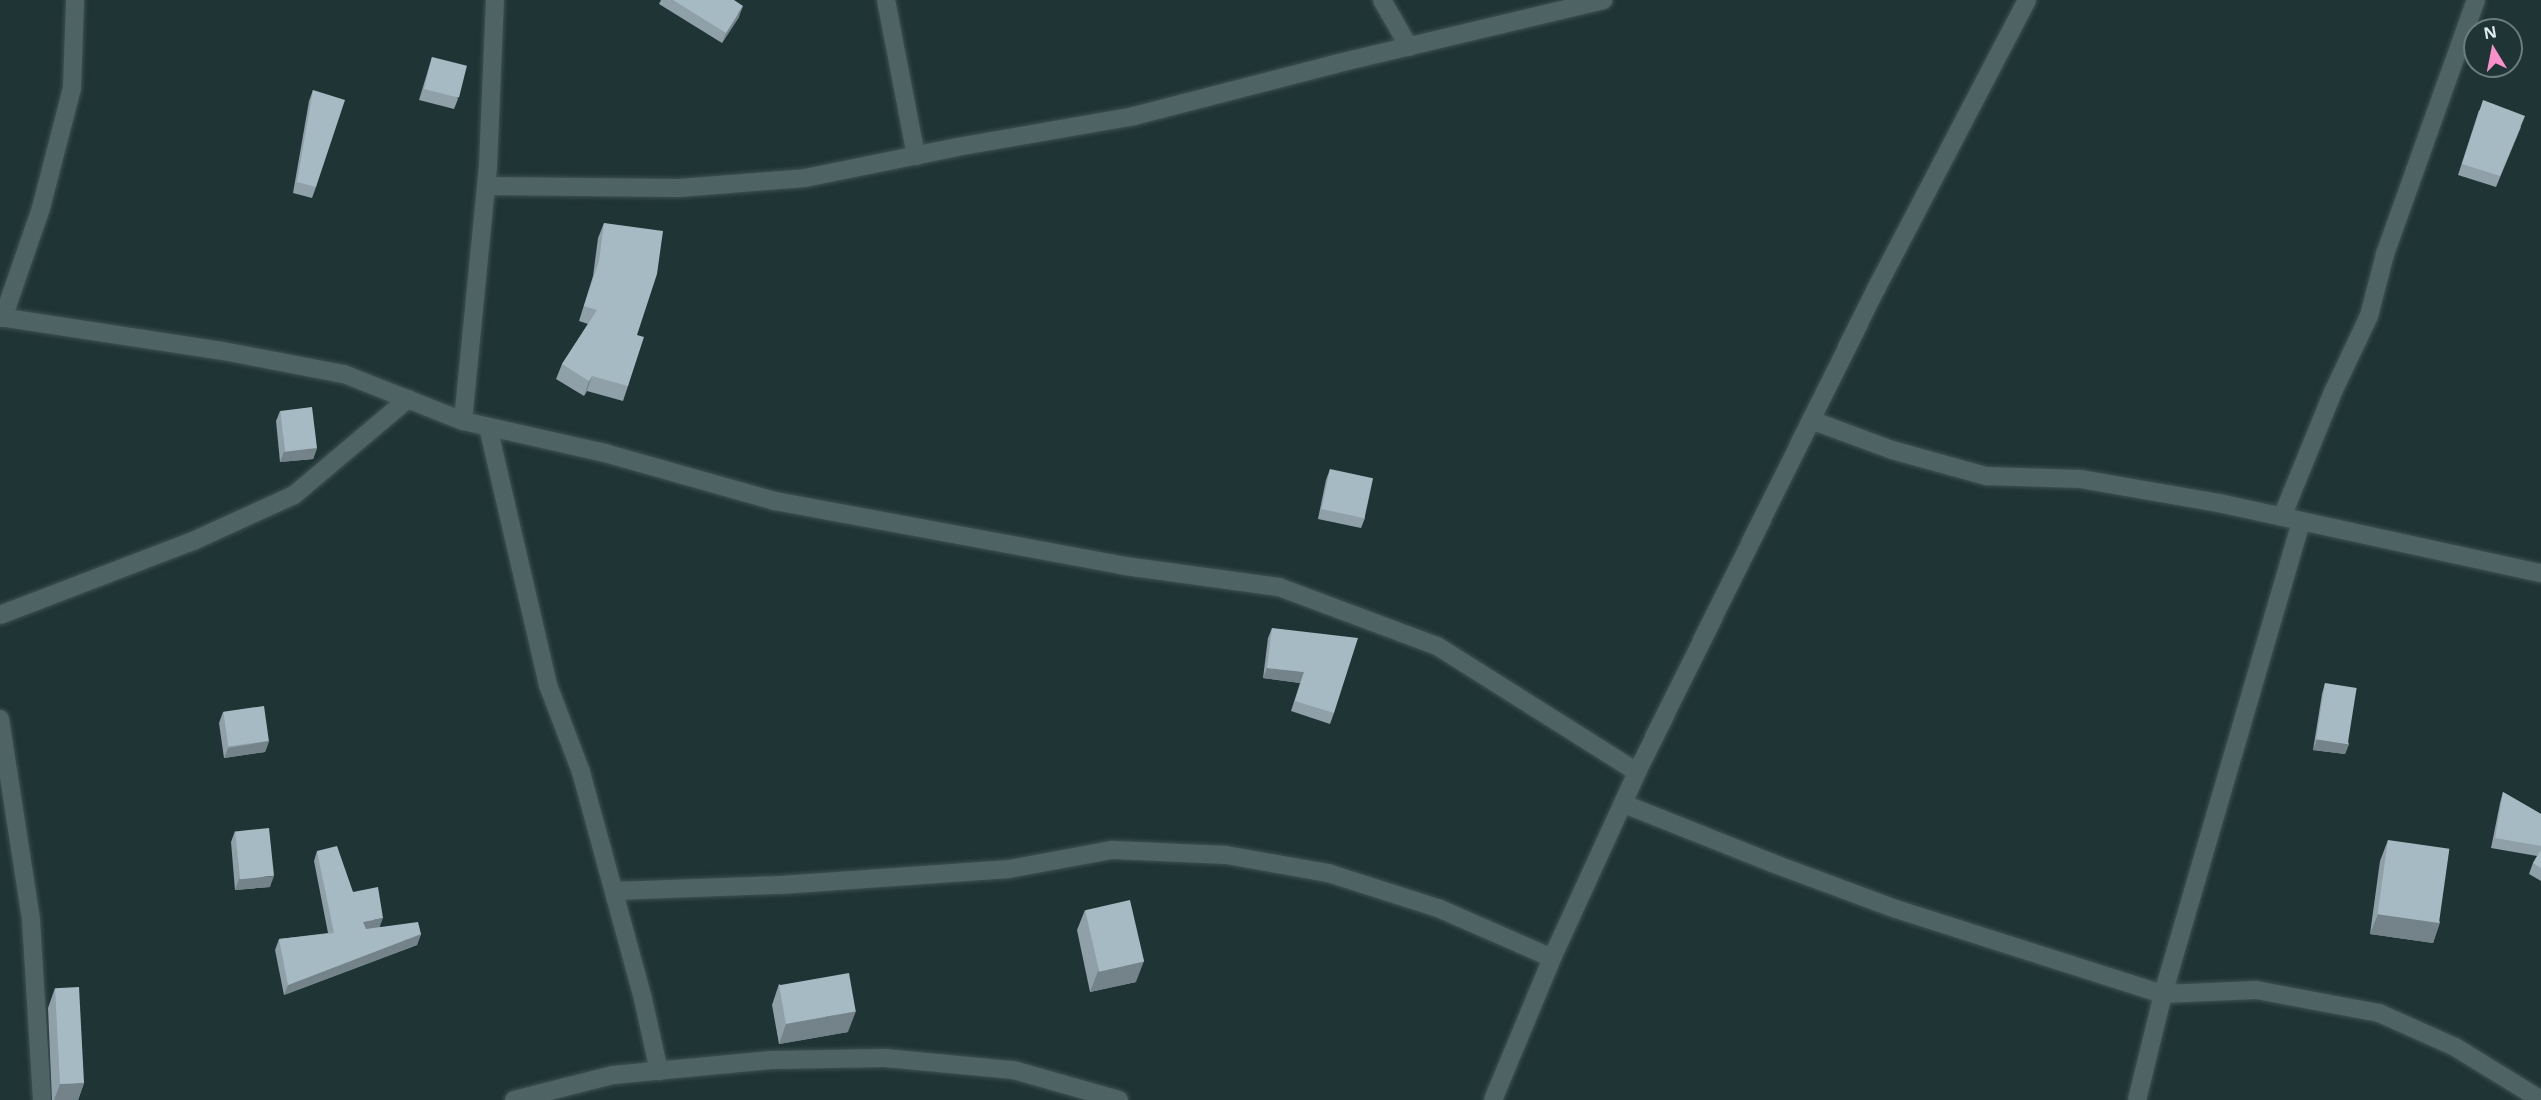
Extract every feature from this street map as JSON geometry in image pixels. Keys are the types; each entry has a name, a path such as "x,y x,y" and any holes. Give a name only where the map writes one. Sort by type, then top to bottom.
{"street":[{"path":"75,0 72,88 41,208 2,318 223,351 344,374 464,421 605,453 774,501 1125,566 1279,587 1437,646 1637,772"},
{"path":"464,421 486,186 495,0"},
{"path":"886,0 916,156"},
{"path":"1382,0 1409,47"},
{"path":"486,186 691,187 805,178 1134,116 1603,0"},
{"path":"1493,1100 1552,958 1637,772 1876,289 2027,0"},
{"path":"2282,517 2334,392 2369,316 2385,254 2476,0"},
{"path":"0,615 193,541 294,495 408,399"},
{"path":"1811,420 1892,450 1986,476 2080,479 2219,503 2541,573"},
{"path":"488,427 548,685 581,772 614,891 659,1071"},
{"path":"2137,1100 2163,994 2301,522"},
{"path":"0,719 31,920 42,1100"},
{"path":"1624,804 1772,864 1896,909 2163,994 2256,990 2379,1013 2455,1047 2541,1100"},
{"path":"614,891 781,885 1009,868 1112,850 1226,855 1328,873 1438,909 1552,958"},
{"path":"514,1100 613,1076 771,1060 885,1058 1013,1070 1119,1100"}],"building":[{"path":"673,0 734,0 743,6 726,33"},
{"path":"432,57 467,66 459,98 424,89"},
{"path":"313,90 345,100 316,187 297,182"},
{"path":"2483,100 2525,116 2500,176 2462,164"},
{"path":"604,223 663,231 657,274 637,335 644,337 628,386 592,376 589,381 562,364 597,310 584,306 599,261"},
{"path":"312,407 317,448 285,452 280,411"},
{"path":"1330,469 1373,478 1365,518 1321,509"},
{"path":"1272,628 1358,638 1334,713 1295,701 1304,672 1267,668"},
{"path":"2325,683 2357,688 2348,744 2316,739"},
{"path":"264,706 269,741 228,746 223,712"},
{"path":"2503,792 2541,814 2541,846 2495,838"},
{"path":"269,828 274,876 240,879 235,832"},
{"path":"2388,840 2449,849 2439,923 2378,914"},
{"path":"337,846 353,892 378,887 383,918 363,922 366,929 418,922 421,934 288,985 279,939 334,933 317,851"},
{"path":"2541,850 2541,868 2533,863"},
{"path":"1130,900 1144,961 1099,972 1085,910"},
{"path":"849,973 856,1011 786,1024 779,985"},
{"path":"79,987 84,1083 60,1084 55,988"}]}
